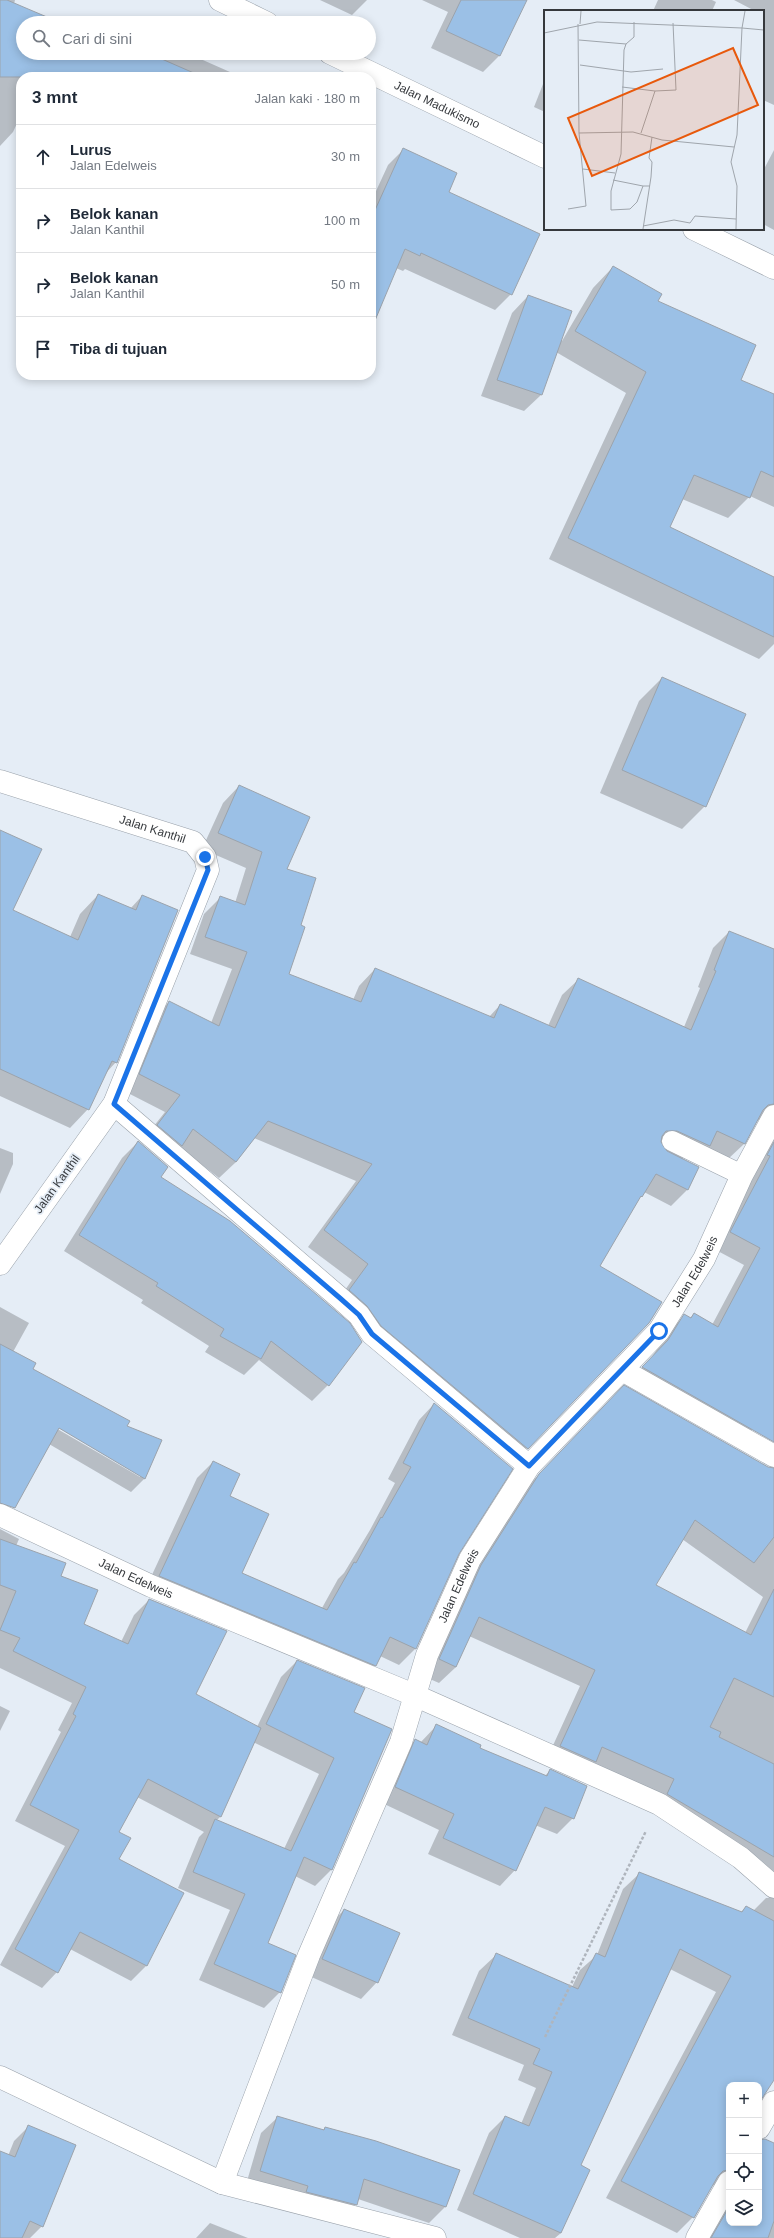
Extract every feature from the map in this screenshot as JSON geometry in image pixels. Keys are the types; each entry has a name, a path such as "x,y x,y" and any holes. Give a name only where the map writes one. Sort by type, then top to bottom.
{"street":[{"path":"220,0 253,16"},
{"name":"Jalan Madukismo","path":"344,60 369,72"},
{"name":"Jalan Madukismo","path":"376,75 544,157"},
{"path":"696,230 774,268"},
{"name":"Jalan Kanthil","path":"0,781 193,842 205,857 208,870 114,1104 0,1264"},
{"path":"114,1104 359,1315 372,1334 529,1466"},
{"name":"Jalan Edelweis","path":"0,1515 151,1586 414,1695 427,1655 470,1559 529,1466 659,1331 704,1259 742,1175 774,1116"},
{"path":"622,1370 774,1456"},
{"path":"222,2183 309,1955 400,1742 414,1695 659,1804 741,1858 774,1886"},
{"path":"0,2077 222,2183 435,2238"},
{"path":"762,2123 774,2102"},
{"path":"697,2238 726,2187"}],"lane":[{"path":"672,1142 742,1175"}],"path":[{"path":"545,2037 659,1804"}],"building":[{"path":"0,0 7,0 45,16 16,16 16,60 164,60 192,72 16,72 16,77 0,77"},
{"path":"461,0 527,0 500,56 446,31"},
{"path":"403,148 457,173 449,192 540,234 512,295 421,253 420,256 405,249 376,318 376,208"},
{"path":"613,266 662,294 658,301 756,345 741,380 774,394 774,477 761,471 750,498 694,475 670,527 774,577 774,637 568,538 646,372 575,331"},
{"path":"528,295 572,311 542,395 497,380"},
{"path":"662,677 746,714 706,807 622,770"},
{"path":"239,785 310,817 287,869 316,878 301,925 305,927 289,974 361,1002 375,968 494,1018 500,1004 555,1028 578,978 691,1030 716,971 714,970 729,931 774,949 774,1104 768,1105 763,1110 745,1144 717,1131 710,1146 677,1131 666,1131 662,1136 661,1142 667,1151 699,1167 688,1190 656,1174 642,1197 641,1196 600,1266 662,1302 649,1323 528,1449 381,1326 367,1306 349,1290 368,1264 324,1230 372,1164 268,1121 236,1162 193,1129 182,1146 157,1125 180,1095 139,1074 169,1001 219,1026 247,952 205,937 220,896 245,905 262,852 218,833"},
{"path":"0,830 42,849 13,910 78,940 98,894 136,910 142,895 178,910 117,1063 112,1061 89,1110 0,1069"},
{"path":"138,1141 168,1167 161,1177 230,1221 350,1323 362,1342 329,1386 271,1341 261,1359 220,1336 224,1329 156,1286 158,1283 79,1235"},
{"path":"774,1142 774,1442 642,1367 668,1340 684,1314 691,1318 694,1313 718,1327 760,1248 730,1232 770,1156 767,1155"},
{"path":"0,1344 36,1363 33,1369 130,1421 127,1426 162,1440 145,1479 59,1428 15,1508 0,1503"},
{"path":"624,1385 768,1467 774,1468 774,1537 754,1563 695,1520 656,1585 751,1635 774,1589 774,1697 734,1678 710,1727 721,1732 719,1737 774,1764 774,1857 667,1794 674,1779 602,1747 596,1762 560,1746 595,1670 479,1617 456,1667 439,1659 481,1565 539,1474"},
{"path":"434,1403 513,1469 459,1554 416,1649 390,1637 376,1666 159,1576 213,1461 240,1474 230,1496 269,1514 242,1573 327,1610 411,1467 403,1463"},
{"path":"0,1539 66,1563 61,1576 98,1590 84,1624 128,1644 149,1599 227,1631 196,1694 261,1728 221,1817 148,1779 119,1832 131,1838 119,1859 184,1893 147,1966 80,1932 58,1973 15,1949 79,1830 30,1805 76,1716 73,1714 86,1687 13,1651 20,1638 0,1630 16,1591 0,1585"},
{"path":"297,1660 365,1688 354,1712 392,1729 332,1870 304,1857 268,1943 296,1955 281,1993 214,1964 245,1894 193,1872 215,1819 291,1851 334,1758 266,1724"},
{"path":"436,1724 481,1745 480,1748 547,1776 550,1769 587,1786 574,1819 545,1807 516,1871 443,1838 454,1814 395,1787 415,1739 427,1745"},
{"path":"639,1872 742,1912 746,1906 774,1921 774,2080 762,2098 762,2082 726,2082 726,2170 723,2171 718,2176 694,2218 621,2181 731,1976 680,1949 581,2165 590,2170 561,2233 473,2194 505,2116 529,2126 552,2072 533,2064 540,2049 468,2018 496,1953 578,1989 596,1953 605,1957"},
{"path":"344,1909 400,1933 378,1983 322,1959"},
{"path":"277,2116 324,2130 325,2127 376,2141 460,2170 446,2207 364,2179 357,2205 306,2192 308,2186 260,2171"},
{"path":"28,2125 76,2145 43,2227 30,2221 22,2238 0,2238 0,2151 15,2157"},
{"path":"765,2139 774,2143 774,2221 768,2238 711,2238 726,2212 726,2226 762,2226 762,2140"}],"route":[{"path":"205,857 208,870 114,1104 359,1315 372,1334 529,1466 659,1331"}]}
